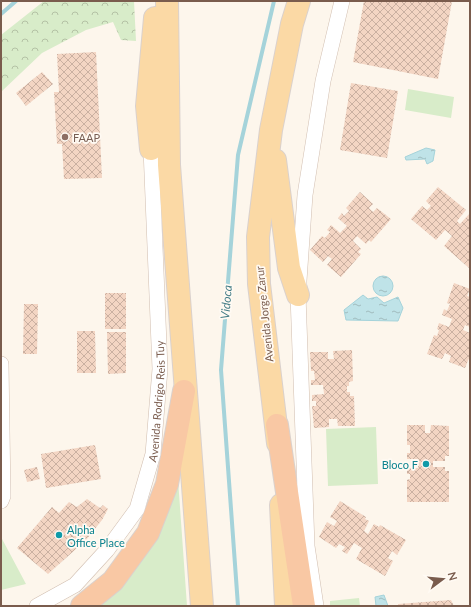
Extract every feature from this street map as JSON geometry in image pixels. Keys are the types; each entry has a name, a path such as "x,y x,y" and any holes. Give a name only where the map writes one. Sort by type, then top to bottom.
{"highway":[{"path":"82,606 114,581 148,533 167,484 184,391"},
{"path":"277,426 304,606"}],"main road":[{"path":"150,149 147,106 157,1"},
{"path":"167,1 169,165 184,391 202,606"},
{"name":"Avenida Jorge Zarur","path":"286,606 277,426 258,284 258,237 271,130 292,24 299,1"},
{"path":"271,130 289,268 298,295"}],"street":[{"path":"316,606 307,546 298,295 306,188 323,81 342,1"},
{"name":"Avenida Rodrigo Reis Tuy","path":"37,606 75,585 107,550 137,509 153,454 160,369 150,149"},
{"path":"1,364 3,496 1,501"}],"green space":[{"path":"44,1 134,1 136,41 121,40 113,22 86,30 42,53 1,92 1,35"},
{"path":"408,89 454,97 451,118 405,110"},
{"path":"376,427 378,484 328,486 326,429"},
{"path":"177,465 187,606 89,606 95,603"},
{"path":"1,537 26,584 1,590"},
{"path":"359,598 360,606 330,606 330,601"}],"water":[{"path":"426,148 435,150 433,161 427,164 425,159 406,160 405,157"},
{"path":"383,276 390,279 393,286 390,293 383,296 376,293 373,286 376,279"},
{"path":"363,295 368,299 377,297 384,303 398,297 403,308 398,321 346,320 344,310"},
{"path":"384,595 388,606 376,606 375,597"}],"building":[{"path":"364,1 452,1 438,79 353,62"},
{"path":"96,52 102,178 64,179 62,144 57,144 54,92 59,92 57,54"},
{"path":"42,72 53,84 26,106 16,93"},
{"path":"351,83 398,91 387,158 340,150"},
{"path":"438,187 466,210 457,221 460,224 470,213 469,268 444,246 452,236 445,230 436,240 411,219 422,206 427,210 431,206 426,201"},
{"path":"360,192 373,204 369,208 373,212 377,208 391,219 371,242 369,240 366,244 357,236 353,241 361,249 358,252 361,254 341,277 327,265 332,259 328,256 323,262 310,250 322,236 325,238 330,232 327,230 331,225 340,233 347,226 338,218 342,213 344,216 349,211 346,208"},
{"path":"454,283 470,289 467,296 470,297 470,327 465,325 463,330 470,333 470,356 465,368 449,362 451,356 445,353 442,359 427,354 434,335 437,336 439,323 449,327 452,319 442,315 444,309 447,311 450,304 447,303"},
{"path":"105,293 126,293 126,329 105,329"},
{"path":"24,304 38,304 37,354 23,354"},
{"path":"77,331 95,331 96,373 77,373"},
{"path":"107,332 126,332 126,373 108,374"},
{"path":"352,350 353,381 349,382 347,392 350,392 350,396 354,396 355,426 338,426 337,419 329,419 329,427 314,428 312,406 316,406 316,401 312,401 312,395 324,394 323,385 311,385 311,380 315,380 314,371 311,371 310,352 328,352 328,359 334,359 333,351"},
{"name":"Bloco F","path":"407,425 425,425 425,433 430,433 431,425 449,426 449,456 445,456 445,461 433,461 433,467 445,467 445,471 449,471 449,502 407,502 407,480 410,479 410,474 407,474 407,468 418,468 418,459 407,459 407,453 410,453 410,445 407,445"},
{"path":"95,445 101,479 46,488 41,454"},
{"path":"37,467 40,479 27,482 24,470"},
{"name":"Alpha Office Place","path":"87,499 100,508 103,505 108,509 102,520 86,540 48,574 17,548 52,507 59,513 69,502 77,507"},
{"path":"340,501 366,517 365,519 369,521 364,531 368,534 374,524 379,527 380,525 406,540 397,555 392,551 388,558 393,561 385,576 356,559 362,548 354,543 347,554 342,551 345,547 339,544 336,548 319,537 327,522 334,526 337,521 330,517"},
{"path":"451,600 454,606 398,606 398,604"}],"waterway":[{"path":"1,14 16,1"},
{"name":"Vidoca","path":"238,606 221,370 238,155 274,1"}],"place":[{"name":"FAAP","path":"65,137"},
{"name":"Bloco F","path":"426,464"},
{"name":"Alpha Office Place","path":"59,535"}]}
